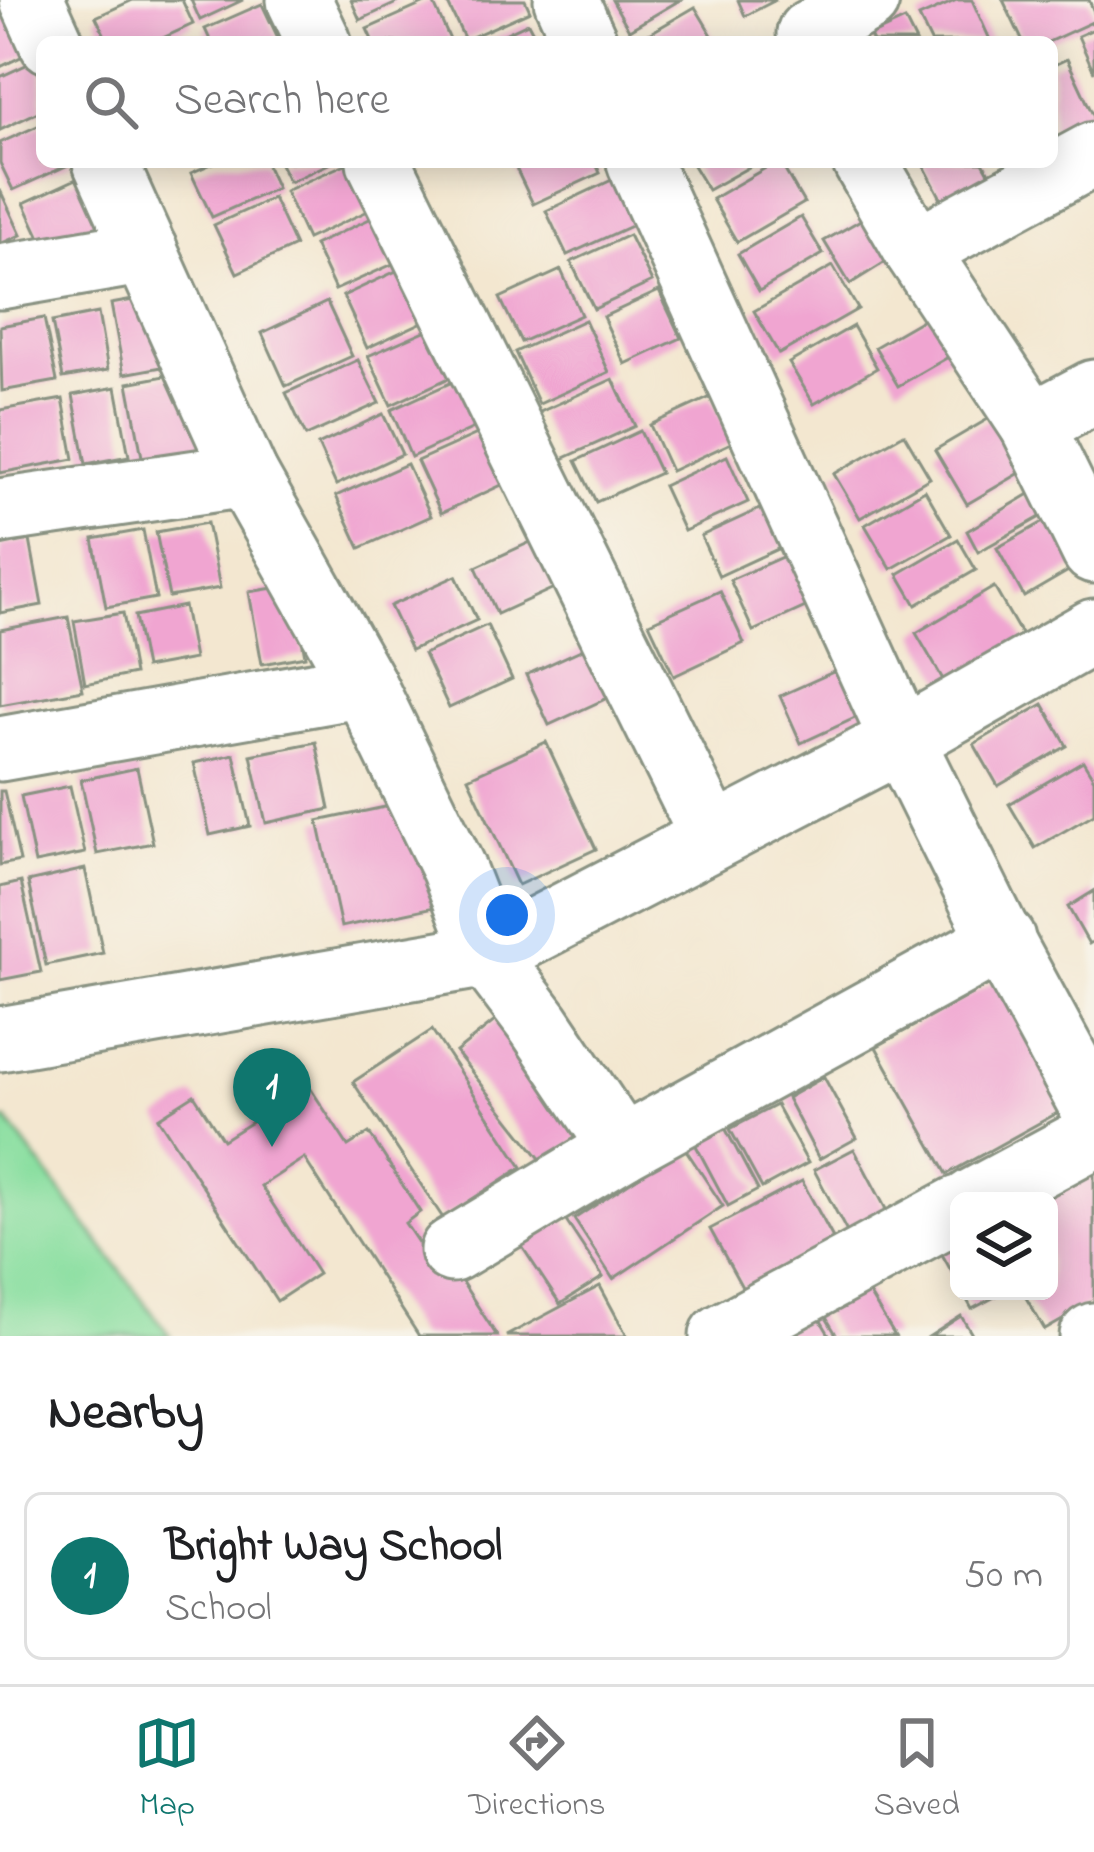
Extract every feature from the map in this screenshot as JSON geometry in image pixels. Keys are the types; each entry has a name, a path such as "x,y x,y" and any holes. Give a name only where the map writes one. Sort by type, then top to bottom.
{"street":[{"path":"32,0 48,36"},
{"path":"299,0 317,36"},
{"path":"566,0 582,36"},
{"path":"809,33 867,0"},
{"path":"916,250 1094,154"},
{"path":"108,168 245,475 364,686 453,868 487,955 622,1148"},
{"path":"382,168 712,836"},
{"path":"642,168 902,740 1094,1111"},
{"path":"868,168 916,250 1032,425 1094,551"},
{"path":"0,278 146,252"},
{"path":"1032,425 1094,392"},
{"path":"0,511 245,475"},
{"path":"0,1039 487,955 902,740 1094,631"},
{"path":"0,749 364,686"},
{"path":"452,1250 622,1148 1003,939"},
{"path":"990,1192 1094,1136"},
{"path":"722,1336 950,1213"}],"green space":[{"path":"7,1120 170,1336 0,1336 0,1121"}],"building":[{"path":"133,0 182,0 193,24 167,36 105,36 96,17"},
{"path":"191,0 243,0 200,20"},
{"path":"351,0 403,0 360,20"},
{"path":"432,0 448,36 370,36 367,29"},
{"path":"446,0 525,0 530,11 474,36 463,36"},
{"path":"612,0 680,0 629,30"},
{"path":"738,0 776,0 745,16"},
{"path":"957,0 972,0 988,36 928,36 919,17"},
{"path":"1003,0 1089,0 1094,21 1058,37 1020,36"},
{"path":"262,4 277,36 208,36 205,29"},
{"path":"10,6 31,52 0,67 0,10"},
{"path":"695,7 712,36 645,36"},
{"path":"905,20 913,36 870,36"},
{"path":"528,23 535,36 500,36"},
{"path":"1094,29 1094,72 1078,36"},
{"path":"1067,59 1094,117 1094,142 1058,159 1058,63"},
{"path":"36,60 36,113 0,130 0,77"},
{"path":"36,127 36,168 62,168 13,190 0,163 0,143"},
{"path":"202,168 268,168 277,188 212,217 191,173"},
{"path":"282,168 320,168 289,182"},
{"path":"337,168 354,168 381,205 307,239 285,191"},
{"path":"516,168 598,168 600,173 533,204"},
{"path":"695,168 747,168 708,190"},
{"path":"766,168 784,168 804,203 737,242 712,199"},
{"path":"925,168 986,168 992,178 944,204"},
{"path":"94,171 119,225 49,257 24,203"},
{"path":"614,179 635,224 567,255 546,211"},
{"path":"0,190 21,235 0,244"},
{"path":"273,198 295,246 237,273 214,225"},
{"path":"878,210 903,251 850,284 824,241"},
{"path":"374,217 395,263 335,290 314,245"},
{"path":"801,217 823,254 759,291 738,254"},
{"path":"629,235 652,282 594,309 571,262"},
{"path":"833,266 858,309 779,354 754,311"},
{"path":"405,267 429,319 367,348 343,296"},
{"path":"561,270 581,315 521,342 500,298"},
{"path":"659,291 681,338 625,364 603,317"},
{"path":"155,296 167,366 124,374 111,304"},
{"path":"327,302 352,356 286,386 262,333"},
{"path":"941,309 964,348 898,386 875,347"},
{"path":"98,313 108,370 63,378 52,322"},
{"path":"44,318 57,381 2,391 0,326"},
{"path":"585,320 609,372 539,404 515,352"},
{"path":"443,323 466,370 391,405 368,356"},
{"path":"853,326 877,368 814,404 789,363"},
{"path":"358,360 379,403 306,436 286,393"},
{"path":"191,371 205,451 143,462 128,383"},
{"path":"613,379 635,426 560,460 538,413"},
{"path":"457,380 478,426 411,457 391,410"},
{"path":"116,387 129,456 86,464 73,395"},
{"path":"711,397 733,442 671,471 650,425"},
{"path":"63,399 74,459 0,473 0,410"},
{"path":"1000,412 1032,466 967,504 935,450"},
{"path":"383,414 402,454 336,485 318,445"},
{"path":"484,431 508,482 441,513 417,461"},
{"path":"640,431 660,473 596,502 576,461"},
{"path":"904,434 930,478 860,518 834,474"},
{"path":"727,456 748,502 684,531 663,486"},
{"path":"407,464 431,516 360,548 336,496"},
{"path":"1038,489 1051,511 978,552 967,531"},
{"path":"925,490 951,535 891,569 865,525"},
{"path":"766,506 784,546 719,576 701,536"},
{"path":"1054,516 1082,563 1024,597 997,548"},
{"path":"207,523 220,588 169,597 156,532"},
{"path":"143,530 156,598 106,607 93,539"},
{"path":"958,539 976,570 916,605 898,574"},
{"path":"30,540 42,605 0,613 0,546"},
{"path":"535,540 556,587 497,614 476,567"},
{"path":"791,553 814,603 753,631 730,580"},
{"path":"456,576 477,620 411,650 390,606"},
{"path":"292,585 305,656 262,664 249,592"},
{"path":"994,587 1033,655 955,700 916,633"},
{"path":"720,591 744,643 674,676 649,623"},
{"path":"184,606 194,659 145,668 135,616"},
{"path":"123,613 134,674 85,684 74,621"},
{"path":"68,617 83,690 0,705 0,630"},
{"path":"487,625 512,679 449,708 424,654"},
{"path":"594,644 616,694 549,725 526,675"},
{"path":"849,665 870,711 801,743 780,696"},
{"path":"1043,704 1067,746 998,786 974,744"},
{"path":"316,742 330,809 266,823 251,755"},
{"path":"546,742 596,849 518,885 468,778"},
{"path":"234,754 250,826 210,835 194,763"},
{"path":"1083,761 1094,779 1094,814 1035,848 1009,804"},
{"path":"137,768 153,843 97,854 81,780"},
{"path":"70,786 85,853 35,863 21,796"},
{"path":"0,791 4,791 20,861 0,865"},
{"path":"409,802 444,905 341,927 318,821"},
{"path":"85,869 103,953 46,965 28,882"},
{"path":"21,882 41,972 0,980 0,887"},
{"path":"1094,891 1094,941 1089,944 1068,907"},
{"path":"999,979 1070,1106 947,1174 876,1047"},
{"path":"496,1020 585,1134 545,1165 456,1052"},
{"path":"432,1030 522,1167 443,1218 353,1082"},
{"path":"303,1077 348,1146 369,1133 420,1212 405,1223 423,1250 436,1242 497,1336 419,1336 304,1158 261,1186 318,1274 277,1301 158,1118 194,1095 223,1140 280,1104 274,1096"},
{"path":"824,1077 857,1138 819,1159 787,1098"},
{"path":"776,1105 808,1163 762,1188 730,1129"},
{"path":"723,1124 758,1190 728,1206 693,1140"},
{"path":"684,1147 723,1206 613,1279 574,1219"},
{"path":"854,1149 887,1211 847,1232 814,1170"},
{"path":"1094,1154 1094,1302 1045,1330 1027,1300 1058,1300 1058,1192 1027,1192"},
{"path":"802,1181 834,1240 743,1289 710,1229"},
{"path":"564,1218 603,1277 560,1304 521,1245"},
{"path":"950,1229 950,1269 933,1238"},
{"path":"860,1279 895,1336 837,1336 818,1304"},
{"path":"600,1286 627,1336 506,1336"},
{"path":"967,1300 989,1300 972,1309"},
{"path":"815,1311 830,1336 774,1336"},
{"path":"961,1316 973,1336 930,1336"}],"place":[{"name":"Bright Way School","path":"272,1147"}]}
